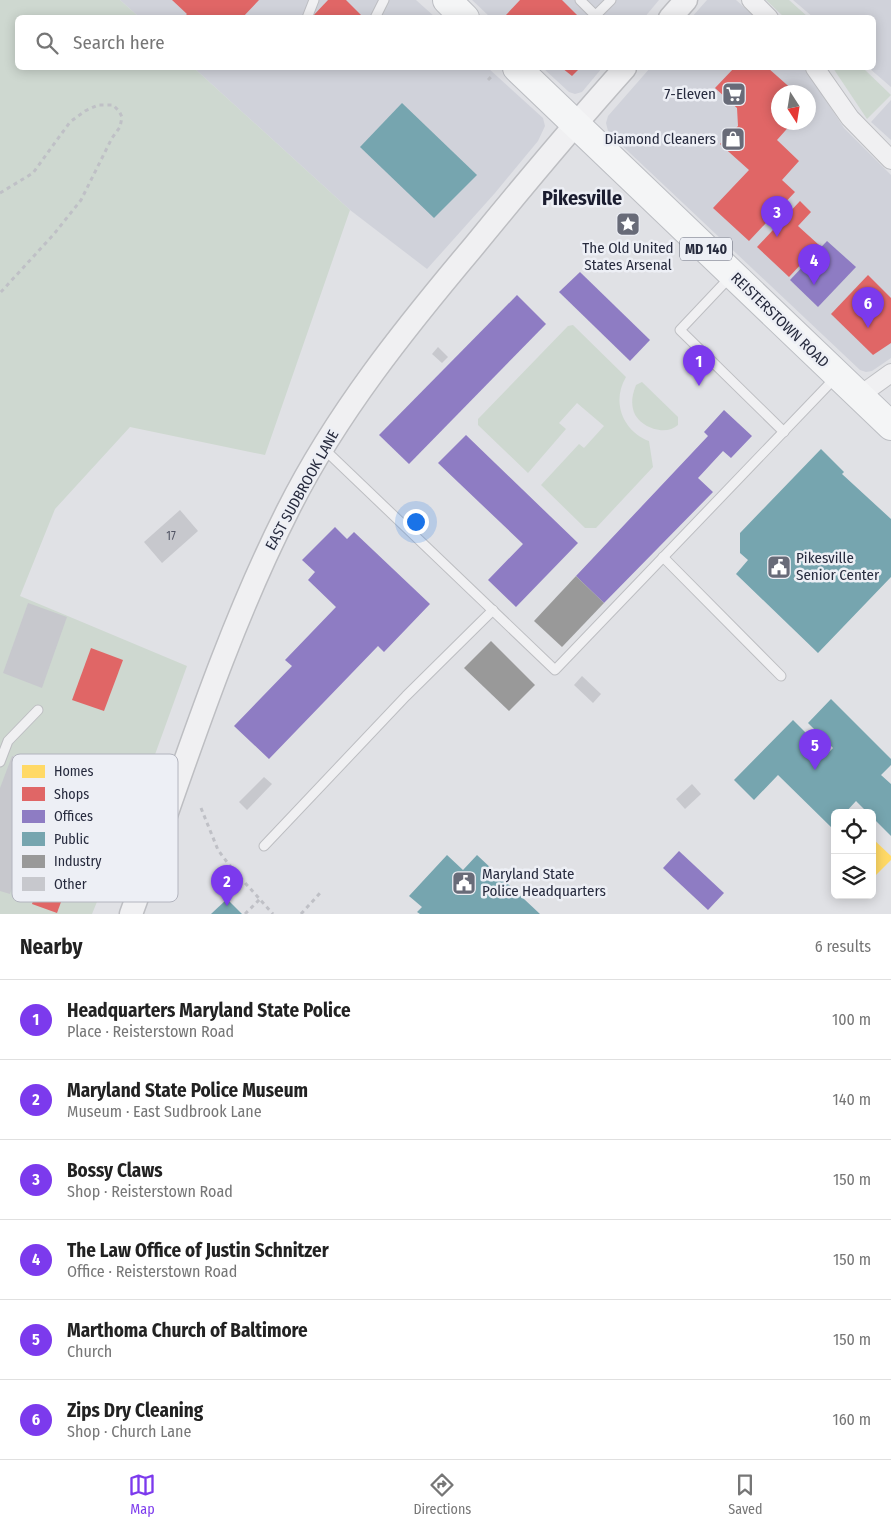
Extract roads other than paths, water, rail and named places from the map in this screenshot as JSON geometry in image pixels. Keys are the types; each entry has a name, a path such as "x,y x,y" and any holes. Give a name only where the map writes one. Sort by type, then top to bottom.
{"main road":[{"path":"447,0 462,15"},
{"name":"REISTERSTOWN ROAD","path":"504,72 575,124 891,426"}],"street":[{"path":"673,15 686,0"},
{"path":"751,0 766,15"},
{"name":"EAST SUDBROOK LANE","path":"178,785 252,586 288,509 323,448 350,407 422,308 575,124 623,70"},
{"path":"817,70 850,118 891,160"},
{"path":"859,396 891,373"},
{"name":"EAST SUDBROOK LANE","path":"131,914 135,902"}],"lane":[{"path":"308,15 314,0"},
{"path":"377,15 384,0"},
{"path":"580,0 593,13 597,14 611,0"},
{"path":"732,274 680,330 784,432"},
{"path":"323,448 555,670 838,375"},
{"path":"663,557 781,676"},
{"path":"264,846 406,696 493,610"},
{"path":"0,762 8,741 38,710"}],"place":[{"name":"7-Eleven","path":"734,94"},
{"name":"Diamond Cleaners","path":"733,139"},
{"name":"The Old United States Arsenal","path":"628,224"},
{"name":"Bossy Claws","path":"777,237"},
{"name":"The Law Office of Justin Schnitzer","path":"814,285"},
{"name":"Zips Dry Cleaning","path":"868,328"},
{"name":"Headquarters Maryland State Police","path":"699,386"},
{"name":"Pikesville Senior Center","path":"779,567"},
{"name":"Marthoma Church of Baltimore","path":"815,770"},
{"name":"Maryland State Police Headquarters","path":"464,883"},
{"name":"Maryland State Police Museum","path":"227,906"}],"district":[{"name":"Pikesville","path":"582,198"}]}
